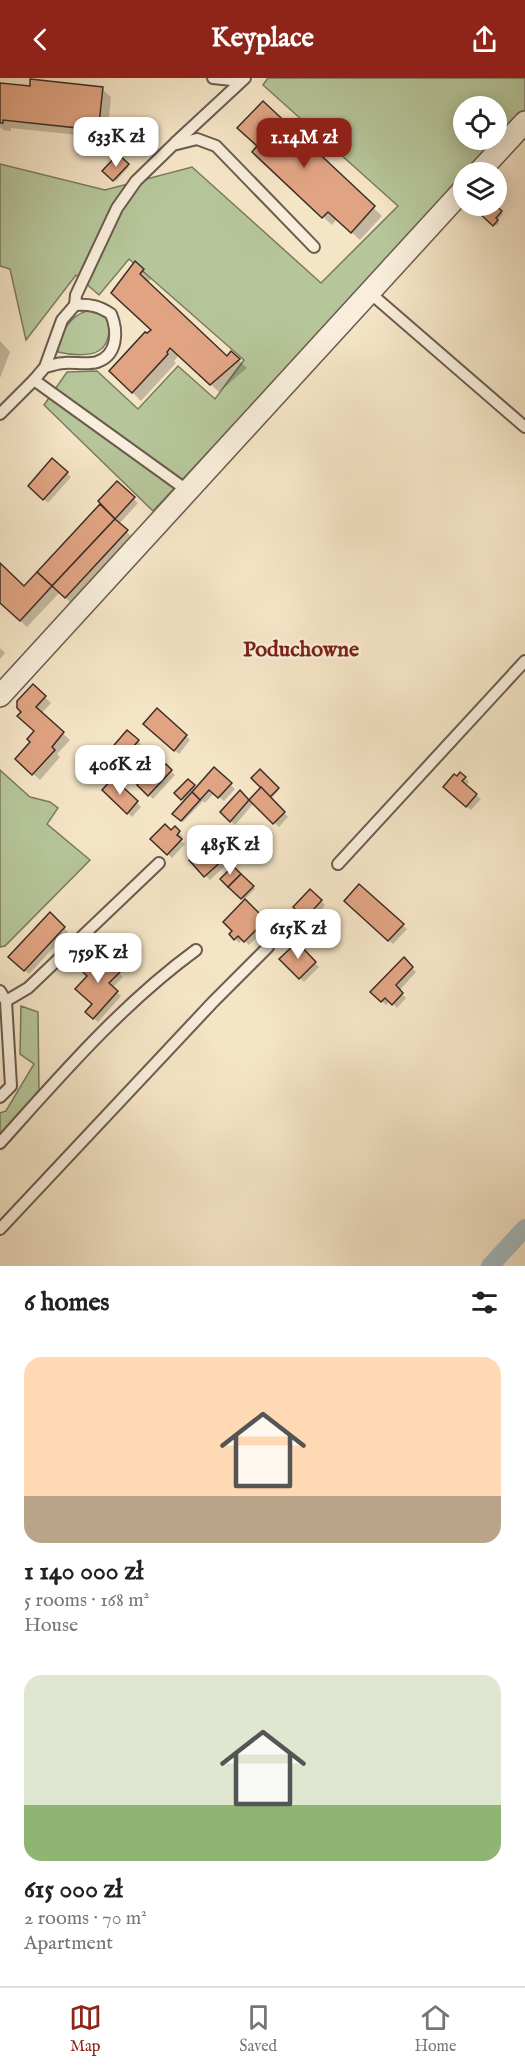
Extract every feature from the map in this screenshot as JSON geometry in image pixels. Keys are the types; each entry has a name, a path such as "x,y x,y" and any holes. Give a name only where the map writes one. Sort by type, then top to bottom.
{"street":[{"path":"488,162 525,122"},
{"path":"0,696 453,201"}],"lane":[{"path":"213,78 243,80"},
{"path":"0,414 45,367 62,320 75,305 76,295 117,208 136,181 243,80"},
{"path":"173,146 197,139 216,146 314,247"},
{"path":"369,292 525,427"},
{"path":"45,367 61,363 97,362 107,356 114,347 117,335 111,314 89,304 75,305"},
{"path":"34,380 188,491"},
{"path":"338,864 525,662"},
{"path":"0,1097 11,1086 3,996 28,988 159,863"},
{"path":"0,1229 267,947"},
{"path":"0,1143 60,1076 144,991 196,950"}],"green space":[{"path":"268,78 525,78 525,113 507,132 507,96 453,96 453,150 490,150 478,162 453,162 453,190 153,511 44,405 67,372 97,371 138,409 178,366 215,399 244,360 129,259 99,295 76,275 26,340 10,269 0,266 0,164 105,190 192,167 321,283 398,206 263,85"},
{"path":"97,311 105,315 109,323 106,343 96,352 74,355 58,352 60,339 66,327 81,313"},
{"path":"0,770 30,797 50,802 58,808 47,824 90,860 5,946 0,947"},
{"path":"21,1006 38,1012 39,1090 0,1136 0,1113 6,1111 34,1064 20,1054"}],"building":[{"path":"30,79 103,87 98,133 95,133 96,130 3,120 3,123 0,123 0,83 30,86"},
{"path":"263,101 375,206 351,233 328,212 322,218 252,152 257,146 237,128"},
{"path":"118,154 129,164 113,181 102,171"},
{"path":"482,216 498,216 496,218 498,220 493,226"},
{"path":"135,261 144,269 140,274 227,356 231,351 240,359 210,385 170,348 168,354 132,393 109,371 145,332 151,330 111,293"},
{"path":"52,458 68,472 43,500 28,486"},
{"path":"117,481 135,497 115,519 98,501"},
{"path":"100,504 115,519 52,586 37,572"},
{"path":"115,519 128,530 65,598 52,586"},
{"path":"0,563 24,586 37,572 52,586 20,621 0,603"},
{"path":"33,684 46,696 36,707 64,732 52,747 55,750 32,775 15,759 30,742 27,739 34,731 17,716 21,712 17,708 17,701"},
{"path":"157,708 187,735 174,751 143,724"},
{"path":"127,730 139,740 115,768 103,758"},
{"path":"166,764 172,770 148,796 137,785 155,766 160,771"},
{"path":"214,767 232,783 218,798 209,790 200,800 192,792"},
{"path":"260,769 279,788 270,797 251,778"},
{"path":"460,772 466,777 462,781 477,794 466,807 443,787 454,774 457,776"},
{"path":"113,778 138,801 127,814 102,790"},
{"path":"188,779 195,785 181,800 174,793"},
{"path":"261,787 285,812 273,824 249,800"},
{"path":"240,790 249,800 230,822 220,812"},
{"path":"192,792 200,800 181,821 172,814"},
{"path":"165,824 171,830 175,826 180,831 177,835 182,839 167,855 150,839"},
{"path":"205,846 216,858 220,853 225,858 204,877 189,860"},
{"path":"233,866 241,874 228,887 220,879"},
{"path":"241,874 254,886 241,899 228,887"},
{"path":"359,884 404,924 388,941 344,901"},
{"path":"310,889 322,900 305,919 293,907"},
{"path":"245,899 266,920 244,942 238,936 234,940 229,934 232,931 223,922"},
{"path":"50,912 65,927 24,971 8,957"},
{"path":"297,942 316,962 299,979 279,959"},
{"path":"99,953 120,972 109,983 118,991 93,1019 85,1012 92,1004 75,989 87,976 82,971"},
{"path":"404,957 413,967 396,985 403,993 392,1005 385,998 381,1002 370,992"}],"waterway":[{"path":"490,1266 525,1228"}],"district":[{"name":"Poduchowne","path":"301,650"}]}
